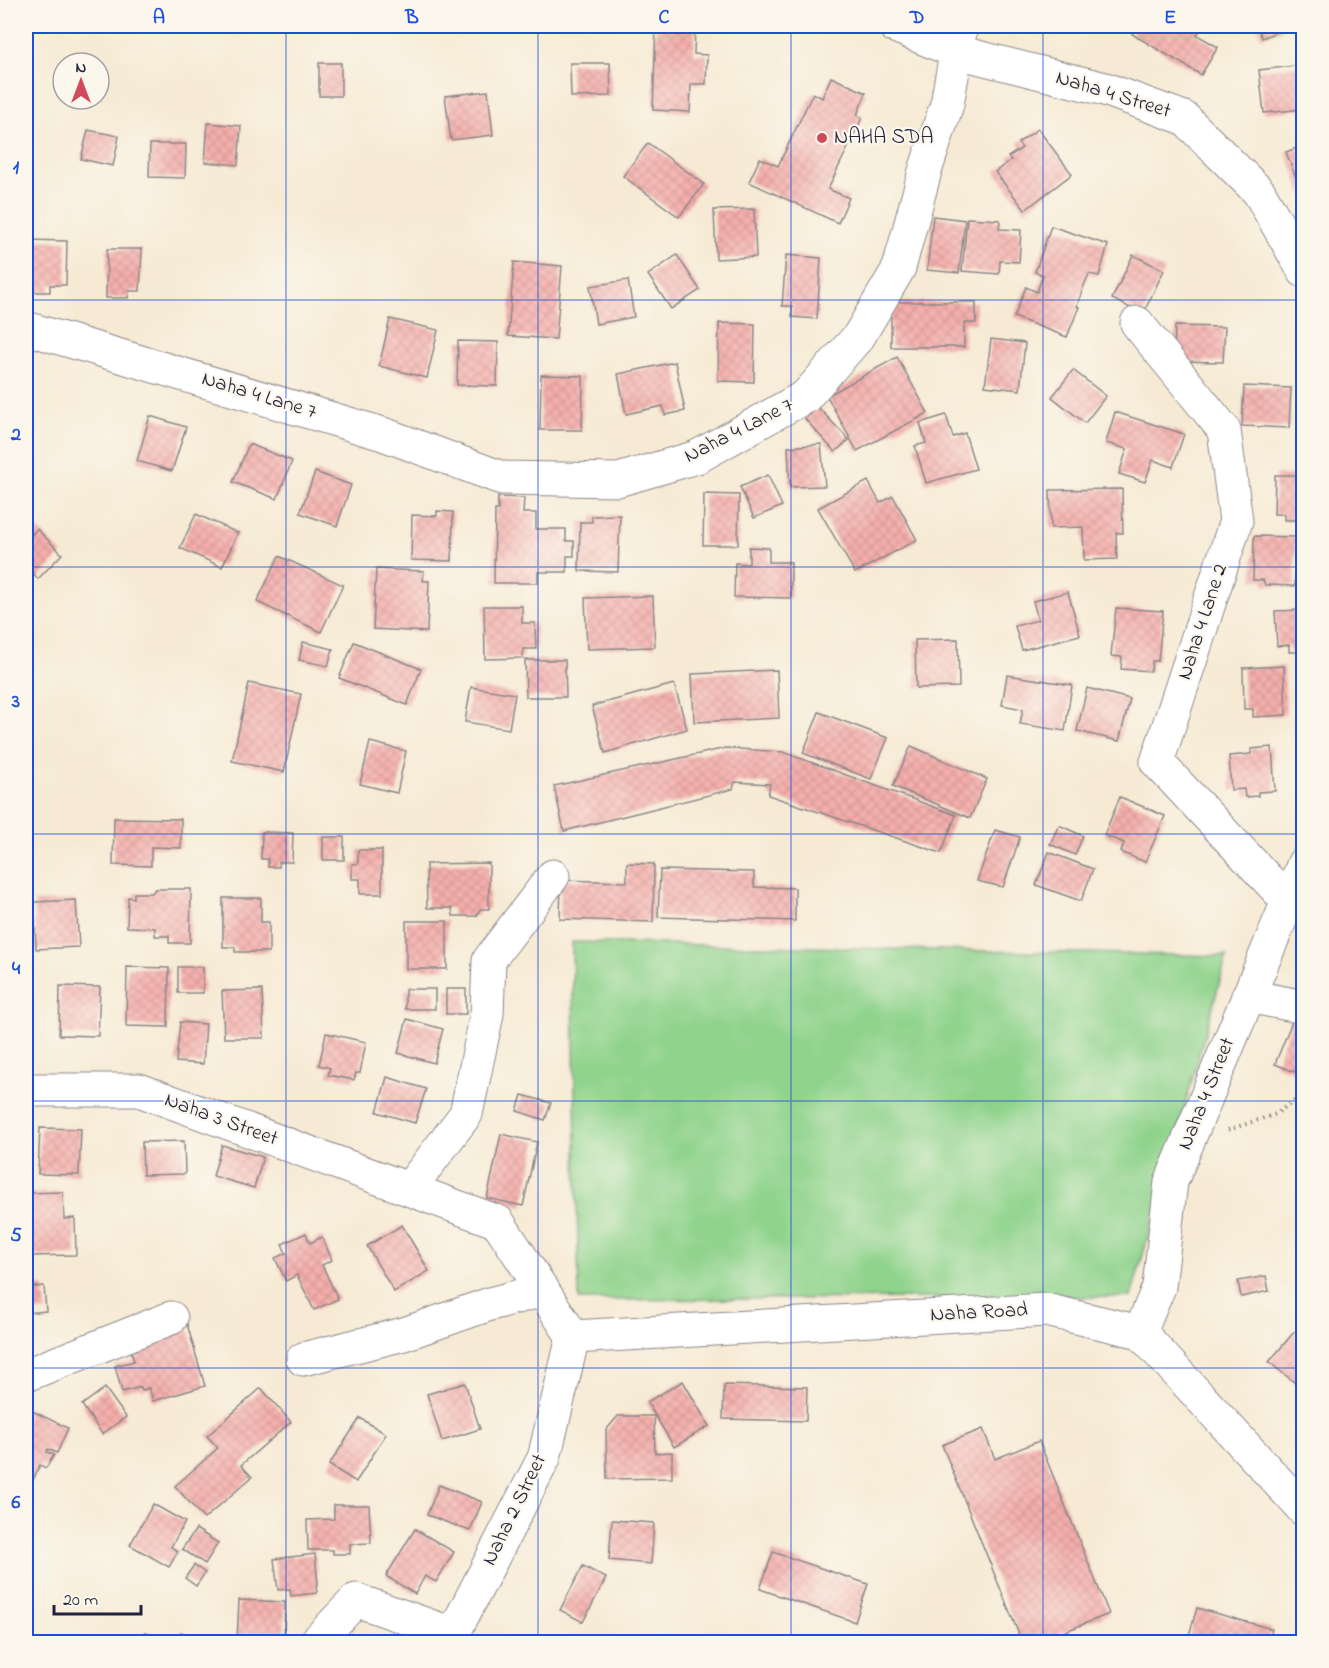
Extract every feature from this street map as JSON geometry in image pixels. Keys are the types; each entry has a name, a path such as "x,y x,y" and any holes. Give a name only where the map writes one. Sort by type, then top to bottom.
{"street":[{"name":"Naha 4 Street","path":"895,26 959,39 1184,118 1259,192 1304,271"},
{"name":"Naha 4 Lane 7","path":"26,328 220,383 382,434 501,478 618,480 697,458 806,396 859,336 899,268 925,171 948,104 959,39"},
{"name":"Naha 4 Lane 2","path":"1137,323 1224,429 1236,521 1157,762 1287,900"},
{"name":"Naha 4 Street","path":"1140,1332 1159,1287 1171,1182 1304,863"},
{"path":"409,1189 466,1114 487,1014 489,960 553,876"},
{"path":"1248,996 1304,1007"},
{"name":"Naha 3 Street","path":"26,1089 139,1089 498,1222 573,1337"},
{"path":"303,1359 404,1334 490,1304 543,1290"},
{"name":"Naha Road","path":"573,1337 1046,1310 1140,1332"},
{"path":"26,1375 171,1318"},
{"path":"1140,1332 1304,1510"},
{"name":"Naha 2 Street","path":"451,1638 544,1458 573,1337"},
{"path":"316,1642 356,1600 451,1638"}],"path":[{"path":"1187,1143 1276,1114 1304,1093"}],"green space":[{"path":"572,942 1227,956 1131,1297 579,1300"}],"building":[{"path":"656,26 695,26 694,54 707,55 706,84 691,84 690,112 653,110"},
{"path":"1137,26 1202,26 1197,35 1218,47 1201,75 1132,34"},
{"path":"1257,26 1290,26 1262,38"},
{"path":"319,63 341,63 341,96 319,96"},
{"path":"570,63 610,63 611,96 571,97"},
{"path":"1303,65 1304,109 1264,113 1259,70"},
{"name":"NAHA SDA","path":"831,77 866,93 857,115 862,118 828,189 849,198 838,223 749,182 760,158 778,166 813,93 822,98"},
{"path":"488,91 493,135 451,140 445,96"},
{"path":"208,123 241,126 238,165 205,162"},
{"path":"1038,129 1072,174 1025,210 995,172 1011,160 1008,157 1022,148 1018,143"},
{"path":"88,130 119,136 113,166 81,159"},
{"path":"648,143 704,184 679,217 623,176"},
{"path":"150,144 186,144 185,178 149,177"},
{"path":"1304,145 1304,196 1303,196 1286,152"},
{"path":"754,209 756,257 716,259 714,210"},
{"path":"933,216 965,220 959,273 927,270"},
{"path":"967,218 1000,220 999,229 1021,230 1019,262 1000,261 999,274 962,271"},
{"path":"1051,226 1108,245 1099,276 1089,274 1067,337 1014,317 1026,287 1037,292 1043,275 1035,272"},
{"path":"28,240 67,241 66,285 50,285 50,292 27,292"},
{"path":"107,249 142,249 140,291 129,291 128,298 106,298"},
{"path":"677,255 700,290 671,309 648,275"},
{"path":"786,255 821,258 817,319 792,317 792,306 782,306"},
{"path":"1133,255 1164,270 1143,314 1112,299"},
{"path":"514,262 562,266 556,339 508,336"},
{"path":"628,280 634,317 596,324 590,286"},
{"path":"891,302 976,302 976,323 964,323 964,347 891,347"},
{"path":"390,319 438,330 427,378 379,366"},
{"path":"719,323 755,324 754,382 718,381"},
{"path":"1175,326 1225,327 1223,362 1174,361"},
{"path":"991,339 1025,343 1020,390 985,386"},
{"path":"458,341 498,342 497,386 457,385"},
{"path":"897,357 928,413 857,451 827,396"},
{"path":"675,362 685,411 665,415 663,406 626,414 618,374"},
{"path":"1073,370 1106,396 1085,423 1052,397"},
{"path":"541,375 583,376 582,430 540,430"},
{"path":"1244,386 1291,388 1289,428 1242,426"},
{"path":"818,407 849,440 835,452 805,419"},
{"path":"1115,412 1184,434 1173,467 1153,460 1145,482 1119,474 1127,449 1106,443"},
{"path":"946,415 953,437 965,433 976,469 926,483 915,446 926,443 920,423"},
{"path":"150,416 186,427 172,471 137,461"},
{"path":"249,444 292,461 277,499 233,482"},
{"path":"821,444 825,486 790,487 788,447"},
{"path":"315,472 351,485 337,526 300,513"},
{"path":"768,475 782,506 754,518 740,487"},
{"path":"1275,475 1304,475 1304,520 1284,520 1284,514 1274,514"},
{"path":"868,481 880,503 893,496 917,540 855,573 818,508"},
{"path":"1122,489 1123,533 1116,533 1117,559 1084,560 1083,527 1051,528 1050,490"},
{"path":"704,494 739,495 738,545 703,545"},
{"path":"498,497 524,498 523,513 536,513 536,529 566,529 566,541 574,541 574,556 567,556 567,572 538,572 538,583 494,583 495,510 498,510"},
{"path":"437,511 453,512 452,561 411,560 412,515 437,516"},
{"path":"196,514 238,533 222,567 180,548"},
{"path":"620,515 618,572 579,571 580,522 592,522 592,516"},
{"path":"37,529 62,554 38,579 26,566 26,541"},
{"path":"1254,536 1296,537 1295,586 1265,585 1263,580 1253,580"},
{"path":"749,547 769,548 769,562 791,562 791,598 734,597 735,563 749,564"},
{"path":"279,556 343,585 321,632 257,602"},
{"path":"376,569 424,571 423,581 429,581 427,632 373,629"},
{"path":"1068,592 1080,635 1022,650 1015,626 1038,620 1033,601"},
{"path":"653,596 655,647 587,649 585,598"},
{"path":"484,606 522,606 522,623 535,623 536,649 523,649 523,658 485,659"},
{"path":"1116,608 1163,611 1158,661 1152,661 1151,671 1121,669 1122,657 1111,656"},
{"path":"1304,610 1304,652 1289,652 1289,645 1277,646 1275,611"},
{"path":"958,639 959,687 916,688 915,640"},
{"path":"303,642 333,649 328,666 299,660"},
{"path":"354,642 421,669 407,705 339,678"},
{"path":"525,660 565,660 566,697 526,697"},
{"path":"1284,666 1286,715 1253,717 1253,709 1244,709 1243,668"},
{"path":"777,670 779,718 694,722 692,674"},
{"path":"1007,675 1072,685 1065,731 1020,724 1023,709 1002,705"},
{"path":"249,683 301,694 284,772 232,761"},
{"path":"674,684 687,729 605,753 592,706"},
{"path":"471,687 515,694 509,729 465,722"},
{"path":"1087,688 1130,699 1119,741 1077,731"},
{"path":"819,712 888,738 871,779 803,753"},
{"path":"370,742 406,751 397,793 360,784"},
{"path":"911,746 987,779 970,818 893,786"},
{"path":"1272,747 1275,791 1258,792 1258,796 1245,797 1244,789 1231,790 1229,756 1251,754 1251,749"},
{"path":"726,748 783,752 956,815 941,853 768,795 770,784 735,782 733,789 564,831 554,786"},
{"path":"1120,797 1165,816 1145,862 1121,852 1124,843 1104,835"},
{"path":"114,818 181,819 181,848 151,847 151,866 113,865"},
{"path":"1059,825 1083,836 1075,855 1050,844"},
{"path":"995,830 1020,837 1003,887 977,881"},
{"path":"262,832 293,833 292,862 279,862 279,867 268,867 268,859 261,859"},
{"path":"323,837 344,837 344,860 323,860"},
{"path":"358,850 382,850 382,894 360,894 360,879 352,879 352,864 358,864"},
{"path":"1049,852 1093,869 1081,901 1036,885"},
{"path":"489,863 489,909 480,909 477,916 453,916 452,908 427,908 426,864"},
{"path":"627,863 654,864 653,922 560,919 561,880 627,882"},
{"path":"660,870 754,872 754,887 795,888 795,921 658,917"},
{"path":"155,889 191,889 190,943 169,943 169,936 155,936 155,928 127,927 128,897 134,898 134,893 152,893"},
{"path":"223,898 261,898 261,922 269,922 269,952 235,952 235,947 223,947"},
{"path":"76,900 79,947 36,949 34,902"},
{"path":"406,921 447,921 447,969 406,969"},
{"path":"127,967 169,968 168,1027 126,1026"},
{"path":"178,967 203,967 203,993 178,993"},
{"path":"60,986 100,987 98,1036 59,1035"},
{"path":"405,989 435,989 435,1009 405,1009"},
{"path":"446,989 466,989 466,1014 446,1014"},
{"path":"262,990 264,1038 224,1038 222,991"},
{"path":"1303,994 1304,1065 1300,1074 1275,1064"},
{"path":"407,1019 443,1029 434,1063 398,1053"},
{"path":"180,1022 206,1024 203,1064 176,1062"},
{"path":"326,1033 366,1042 360,1073 356,1073 354,1080 328,1075 330,1068 319,1065"},
{"path":"387,1077 426,1089 415,1123 377,1112"},
{"path":"522,1095 551,1103 545,1120 517,1111"},
{"path":"40,1128 81,1129 79,1175 38,1174"},
{"path":"501,1134 537,1142 523,1206 487,1198"},
{"path":"184,1141 185,1174 143,1175 142,1142"},
{"path":"222,1145 263,1157 254,1188 213,1176"},
{"path":"63,1192 64,1219 75,1218 76,1255 29,1256 29,1241 26,1241 26,1193"},
{"path":"402,1225 429,1271 394,1292 367,1246"},
{"path":"306,1233 310,1243 322,1237 332,1260 322,1265 338,1299 314,1310 297,1275 286,1281 275,1258 286,1253 282,1244"},
{"path":"1266,1276 1269,1291 1241,1297 1238,1281"},
{"path":"44,1286 46,1311 26,1313 26,1288"},
{"path":"187,1324 205,1386 153,1401 149,1388 142,1390 141,1387 122,1392 115,1366 134,1361 128,1341"},
{"path":"1294,1332 1304,1339 1304,1390 1269,1362"},
{"path":"683,1381 709,1426 674,1447 647,1402"},
{"path":"465,1383 480,1429 442,1441 427,1394"},
{"path":"724,1385 807,1387 806,1421 723,1419"},
{"path":"105,1388 126,1417 102,1434 82,1405"},
{"path":"261,1388 291,1422 241,1465 252,1477 204,1519 175,1486 218,1448 207,1436"},
{"path":"26,1408 68,1428 57,1453 48,1449 47,1452 54,1455 46,1468 40,1465 27,1492"},
{"path":"618,1416 654,1416 655,1453 672,1452 672,1478 607,1479 606,1430"},
{"path":"360,1418 386,1434 356,1482 329,1465"},
{"path":"983,1429 995,1459 1039,1441 1109,1614 1038,1642 1022,1642 942,1445"},
{"path":"439,1485 482,1502 470,1531 427,1515"},
{"path":"153,1504 185,1522 171,1547 178,1551 169,1567 130,1545"},
{"path":"334,1505 369,1505 371,1543 350,1544 350,1554 333,1554 333,1550 308,1550 307,1520 334,1519"},
{"path":"612,1520 654,1523 651,1564 609,1560"},
{"path":"196,1529 218,1543 205,1564 182,1549"},
{"path":"415,1529 454,1552 436,1582 425,1576 415,1594 386,1576"},
{"path":"773,1552 868,1584 855,1622 760,1589"},
{"path":"315,1554 317,1593 291,1596 290,1589 278,1590 274,1559"},
{"path":"194,1565 205,1573 196,1586 185,1578"},
{"path":"583,1566 606,1578 583,1622 560,1610"},
{"path":"239,1600 285,1602 284,1642 237,1642"},
{"path":"1197,1608 1272,1629 1268,1642 1187,1642"},
{"path":"146,1632 173,1642 142,1642"},
{"path":"181,1632 207,1642 177,1642"}],"place":[{"name":"NAHA SDA","path":"822,138"}]}
